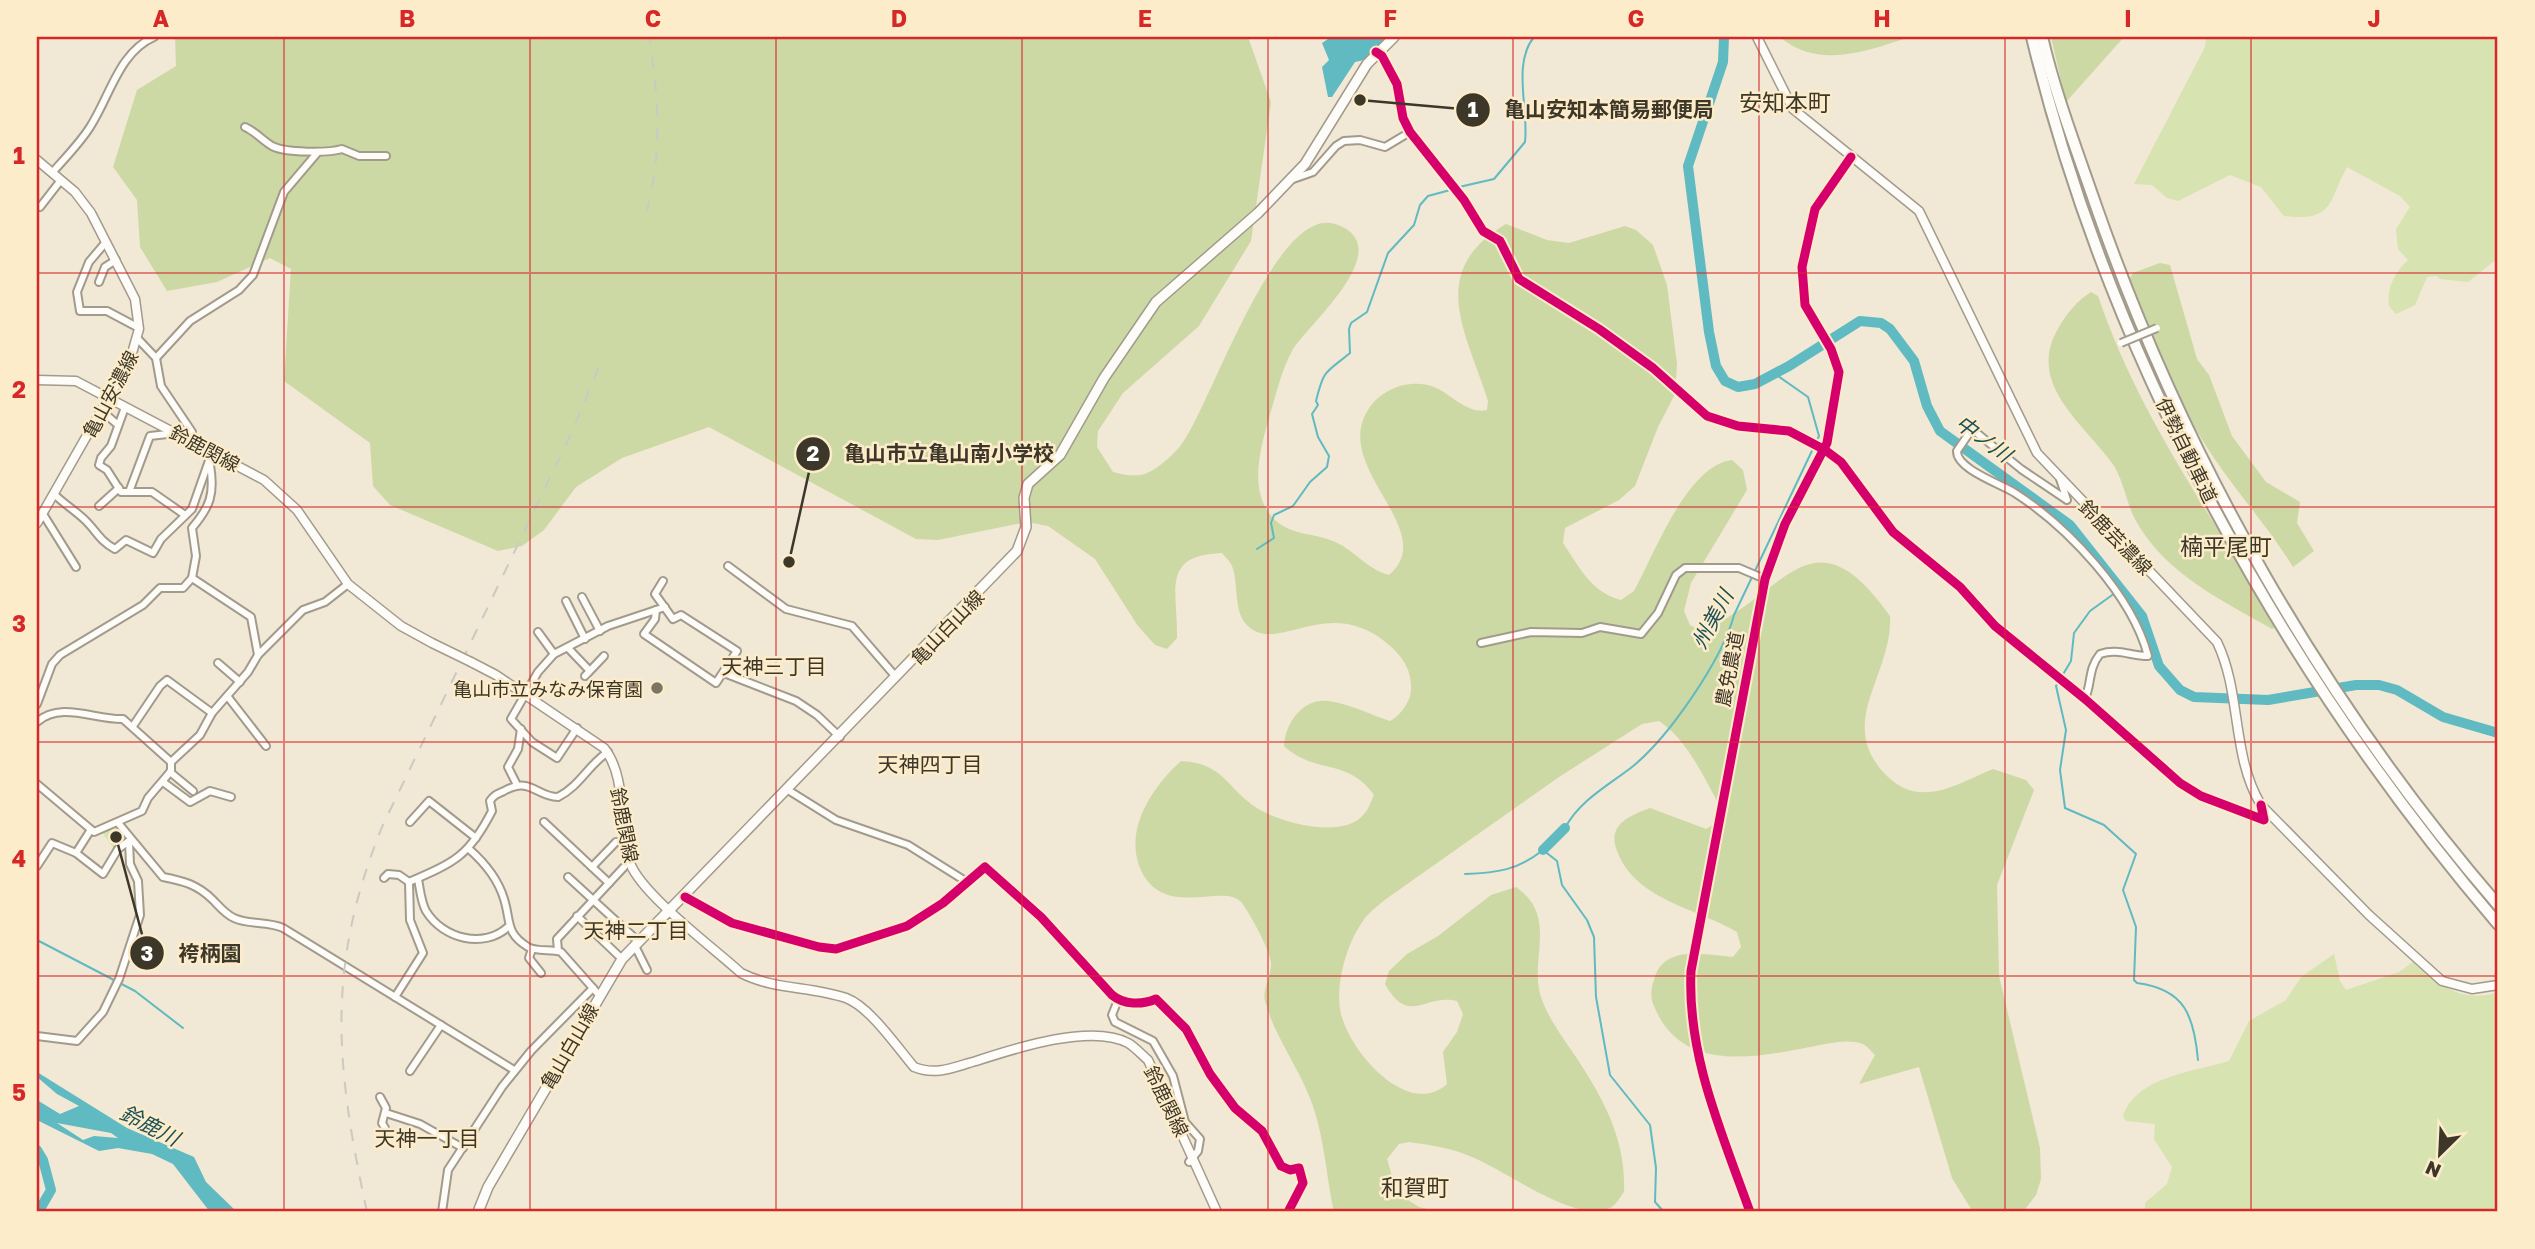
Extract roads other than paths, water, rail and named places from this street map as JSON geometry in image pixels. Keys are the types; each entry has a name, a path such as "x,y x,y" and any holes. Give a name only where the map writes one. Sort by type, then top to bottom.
{"highway":[{"name":"伊勢自動車道","path":"2032,37 2078,192 2127,319 2200,478 2296,639 2427,837 2498,924"},
{"name":"伊勢自動車道","path":"2042,37 2068,125 2108,241 2158,365 2227,508 2296,639"},
{"name":"伊勢自動車道","path":"2348,718 2498,905"}],"main road":[{"name":"亀山白山線","path":"478,1212 488,1186 596,991 622,959 897,679 1017,551 1026,527 1024,498 1028,484 1060,455 1104,378 1156,302 1258,213 1306,164 1376,52 1394,37"},
{"name":"鈴鹿芸濃線","path":"1757,37 1793,109 1919,211 2037,453 2217,642 2226,661 2249,786 2261,805 2369,915 2442,981 2472,989 2498,985"},
{"name":"亀山安濃線","path":"37,523 110,398 138,339 139,329 135,299 87,206 61,180 38,163"},
{"name":"鈴鹿関線","path":"37,380 76,382 191,441 211,456 256,475 290,501 348,584 401,626 471,662 526,695 608,752 613,763 631,864 641,881 741,973 759,982 845,998 860,1005 914,1067 926,1072 942,1071 1001,1052 1083,1035 1107,1037 1128,1043 1148,1060 1217,1212"}],"street":[{"path":"52,173 89,129 119,76 124,60 140,43 154,37"},
{"path":"1376,52 1397,84 1403,118 1410,132 1436,161 1483,231 1500,241 1519,279 1599,329 1653,368 1707,416 1738,426 1789,431 1822,448 1841,462 1893,532 1960,587 1995,626 2190,790 2264,820 2261,805"},
{"path":"245,127 256,132 274,148 317,152 342,149 359,156 386,156"},
{"path":"1291,179 1313,172 1336,146 1344,141 1360,140 1385,147 1410,132"},
{"path":"156,358 194,318 239,290 253,275 284,192 317,152"},
{"name":"農免農道","path":"1750,1212 1701,1070 1690,1000 1695,946 1757,577 1822,448 1839,372 1831,349 1802,295 1802,267 1815,209 1827,187 1851,157"},
{"path":"40,207 61,180"},
{"path":"106,242 87,267 85,280 77,292 80,311 107,311 139,329"},
{"path":"99,282 105,267 116,260"},
{"path":"2121,343 2157,328"},
{"path":"138,339 156,358 157,378 192,432 191,441"},
{"path":"124,410 111,446 99,465 107,470 121,492 152,492 185,515"},
{"path":"102,411 118,425"},
{"path":"2060,479 2067,500 2021,469 1972,429 1957,451 1962,464 2014,492 2087,554 2138,623 2148,656 2134,656 2117,649 2100,654 2090,670 2091,682 2085,699"},
{"path":"129,492 150,436 176,433"},
{"path":"54,494 84,519 98,539 115,549 126,540 153,553 161,539 197,500 211,456"},
{"path":"37,704 52,664 67,648 143,605 160,588 183,588 192,578 196,556 192,528 204,517 209,503 211,456"},
{"path":"99,506 118,488"},
{"path":"37,504 76,567"},
{"path":"728,566 786,609 852,626 897,679"},
{"path":"1481,643 1531,632 1582,633 1600,627 1641,634 1658,613 1676,575 1685,568 1739,568 1757,577"},
{"path":"192,578 251,617 258,655"},
{"path":"656,610 655,619 645,634 716,683 737,651 681,615 673,620 655,594 663,581"},
{"path":"37,785 90,831 97,832 119,824 142,811 148,798 170,772 171,762 200,735 212,713 240,682 258,655 303,610 325,602 348,584"},
{"path":"582,597 600,631"},
{"path":"566,601 585,639"},
{"path":"577,728 557,758 532,742 511,719 538,673 554,654 600,631 665,607"},
{"path":"538,632 554,654"},
{"path":"568,648 587,673 604,656"},
{"path":"218,663 240,682"},
{"path":"724,673 796,701 817,715 840,737"},
{"path":"133,726 167,680 212,713"},
{"path":"228,697 266,746"},
{"path":"37,722 51,714 82,711 108,719 123,719 171,762"},
{"path":"517,785 508,768 518,749 521,729"},
{"path":"409,882 440,869 469,849 492,811 492,798 517,785 531,786 558,797 580,782 600,757 608,752"},
{"path":"170,772 193,791"},
{"path":"163,782 190,802 210,791 230,797"},
{"path":"788,790 835,820 908,845 967,882"},
{"path":"410,822 429,801 475,838"},
{"path":"544,822 609,883"},
{"path":"119,824 130,841 163,877 181,878 198,887 226,914 238,920 269,922 283,928 514,1070"},
{"path":"76,853 90,831"},
{"path":"37,866 52,843 76,853 103,874 118,849 130,841"},
{"path":"37,1036 78,1041 103,1012 118,982 141,905 130,841"},
{"path":"593,867 616,842"},
{"path":"469,849 482,861 497,884 505,902 508,927 532,949 558,951"},
{"path":"442,1212 448,1170 514,1070 596,991 558,951 557,939 624,867"},
{"path":"685,897 732,923 833,949 907,926 943,903 985,867 1041,917 1118,1000 1141,1003 1156,999 1186,1029 1210,1074 1235,1108 1262,1131 1282,1166 1290,1170 1299,1168 1303,1183 1289,1212"},
{"path":"384,878 388,874 397,874 409,882"},
{"path":"568,877 637,944 646,970"},
{"path":"418,878 426,911 453,935 484,940 508,927"},
{"path":"395,997 423,953 410,920 409,882"},
{"path":"577,916 622,959"},
{"path":"532,949 529,958 541,973"},
{"path":"1118,1000 1112,1015 1115,1022 1153,1041 1167,1061 1185,1122 1199,1139 1192,1160"},
{"path":"410,1071 442,1025"},
{"path":"380,1097 386,1113 382,1123 384,1128"},
{"path":"386,1113 420,1124 463,1147"}],"water":[{"path":"1331,37 1389,37 1364,60 1355,62 1332,97 1328,97 1322,67 1329,60 1322,43"},
{"path":"37,1072 127,1128 194,1157 206,1182 237,1212 210,1212 173,1164 152,1154 118,1148 99,1151 37,1120 37,1100 60,1114 79,1106 57,1094 37,1077","holes":["57,1123 111,1133 118,1138 94,1136 83,1140"]}],"waterway":[{"path":"1459,187 1494,179 1525,142 1524,60 1534,37"},
{"name":"中ノ川","path":"1724,37 1723,62 1688,166 1709,332 1716,366 1725,381 1738,387 1755,384 1860,321 1881,323 1890,329 1914,361 1927,406 1940,431 2070,525 2142,616 2159,666 2180,690 2194,697 2268,700 2356,685 2379,685 2397,690 2443,717 2498,733"},
{"path":"1257,549 1274,538 1271,523 1274,515 1293,506 1310,482 1327,467 1329,456 1318,437 1312,414 1318,405 1316,401 1321,382 1331,368 1350,353 1351,323 1367,312 1388,253 1414,225 1420,205 1428,196 1454,189"},
{"name":"州美川","path":"1565,828 1587,801 1632,767 1662,737 1706,675 1728,633 1734,615 1819,436 1808,397 1775,374"},
{"path":"2115,593 2090,611 2074,633 2071,661 2056,686 2066,730 2060,770 2065,808 2104,825 2136,854 2123,890 2136,927 2134,980 2166,991 2184,1007 2194,1030 2198,1060"},
{"name":"州美川","path":"1543,850 1565,828"},
{"path":"1465,874 1507,869 1525,862 1543,850 1557,861 1562,885 1587,920 1594,937 1596,997 1610,1075 1650,1125 1656,1168 1655,1202 1664,1212"},
{"path":"37,940 135,991 183,1028"},
{"path":"37,1150 43,1160 51,1190 40,1209"}],"railway":[{"path":"647,211 657,146 655,81 649,37"},
{"path":"367,1212 348,1111 342,1018 344,973 351,926 364,878 382,827 572,432 600,364"}],"place":[{"name":"亀山安知本簡易郵便局","path":"1360,100"},
{"name":"亀山市立亀山南小学校","path":"789,562"},
{"name":"亀山市立みなみ保育園","path":"657,688"},
{"name":"袴柄園","path":"116,837"}],"district":[{"name":"安知本町","path":"1785,102"},
{"name":"楠平尾町","path":"2226,546"},
{"name":"天神三丁目","path":"774,666"},
{"name":"天神四丁目","path":"930,764"},
{"name":"天神二丁目","path":"636,930"},
{"name":"天神一丁目","path":"427,1138"},
{"name":"和賀町","path":"1415,1187"}],"water label":[{"name":"鈴鹿川","path":"150,1125"}]}
